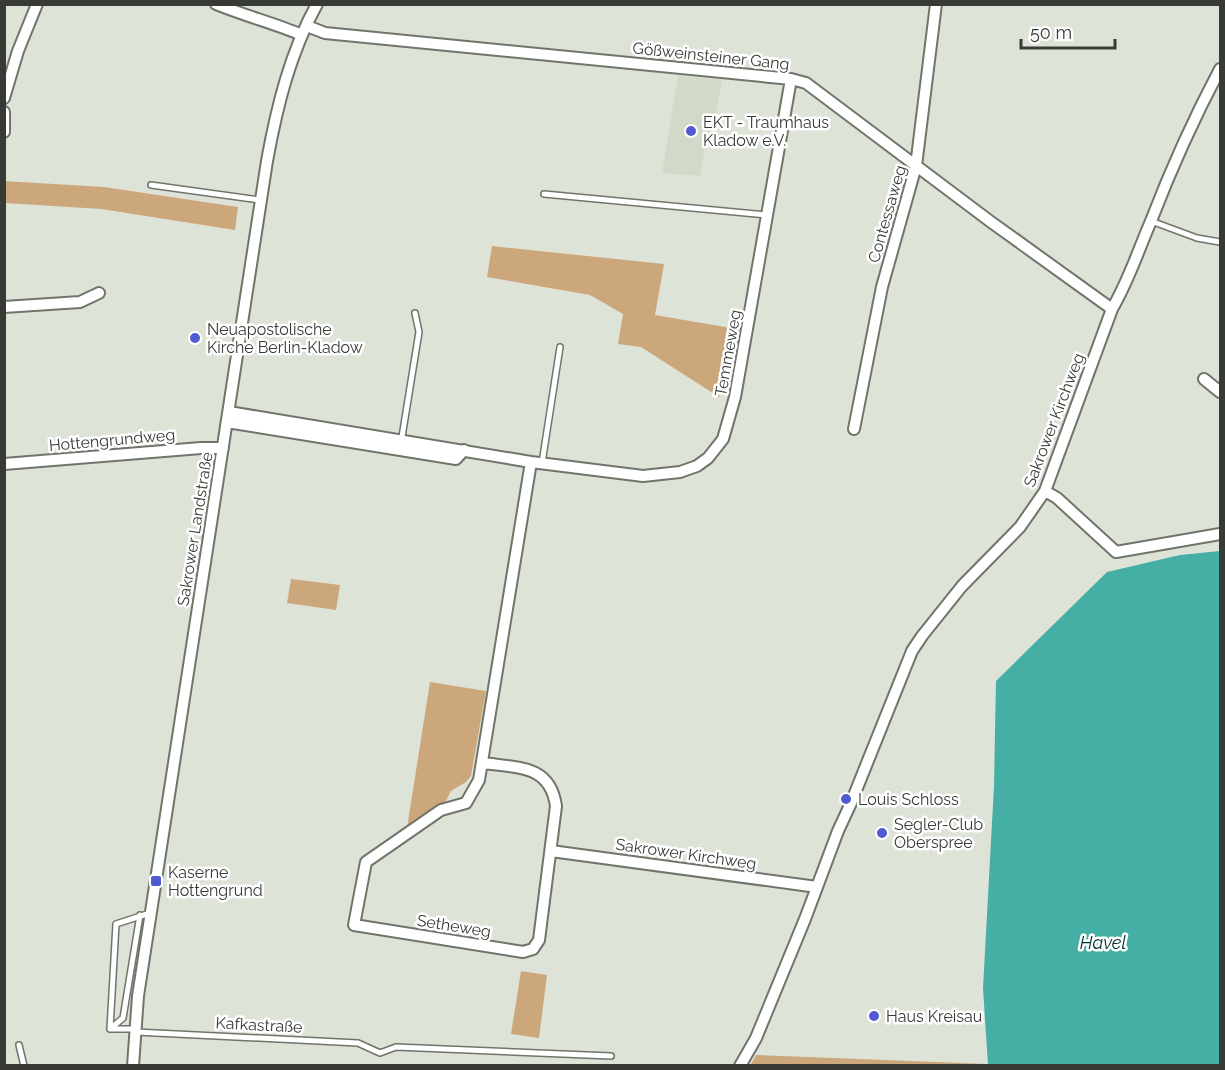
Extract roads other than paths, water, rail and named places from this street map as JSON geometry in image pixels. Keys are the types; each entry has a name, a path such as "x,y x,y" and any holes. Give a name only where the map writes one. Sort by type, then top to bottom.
{"street":[{"path":"4,99 18,51 37,4"},
{"name":"Gößweinsteiner Gang","path":"216,4 248,17 304,31 791,79 806,83 991,222 1112,309"},
{"name":"Sakrower Landstraße","path":"133,1065 145,914 223,448 274,123 283,87 317,4"},
{"name":"Contessaweg","path":"854,429 882,287 916,166 936,4"},
{"name":"Sakrower Kirchweg","path":"741,1065 756,1038 912,651 963,586 1020,527 1045,490 1112,309 1127,285 1182,146 1221,69"},
{"name":"Temmeweg","path":"228,417 401,445 464,450 618,474 664,475 697,466 718,447 729,423 791,79"},
{"path":"4,112 4,132"},
{"path":"4,307 80,302 99,293"},
{"path":"1204,379 1221,392"},
{"name":"Hottengrundweg","path":"4,464 223,448"},
{"name":"Setheweg","path":"483,763 530,770 541,774 554,794 556,806 539,940 533,949 523,952 354,924 366,861 441,810 466,803 479,780 537,462"},
{"path":"1045,490 1057,498 1116,552 1221,534"},
{"name":"Sakrower Kirchweg","path":"551,851 817,887"}],"lane":[{"path":"151,184 262,201"},
{"path":"544,194 767,215"},
{"path":"1151,221 1197,238 1221,242"},
{"path":"401,445 418,332 415,313"},
{"path":"537,462 560,347"},
{"path":"110,1029 123,1018 145,914"},
{"path":"110,1029 116,924 145,914"},
{"name":"Kafkastraße","path":"110,1029 358,1042 380,1053 396,1047 611,1056"},
{"path":"19,1045 24,1065"}],"water":[{"name":"Havel","path":"1220,551 1220,1065 988,1065 983,988 994,786 996,681 1107,572 1180,555"}],"place":[{"name":"EKT - Traumhaus Kladow e.V.","path":"691,131"},
{"name":"Neuapostolische Kirche Berlin-Kladow","path":"195,338"},
{"name":"Louis Schloss","path":"846,799"},
{"name":"Segler-Club Oberspree","path":"882,833"},
{"name":"Kaserne Hottengrund","path":"156,881"},
{"name":"Haus Kreisau","path":"874,1016"}]}
